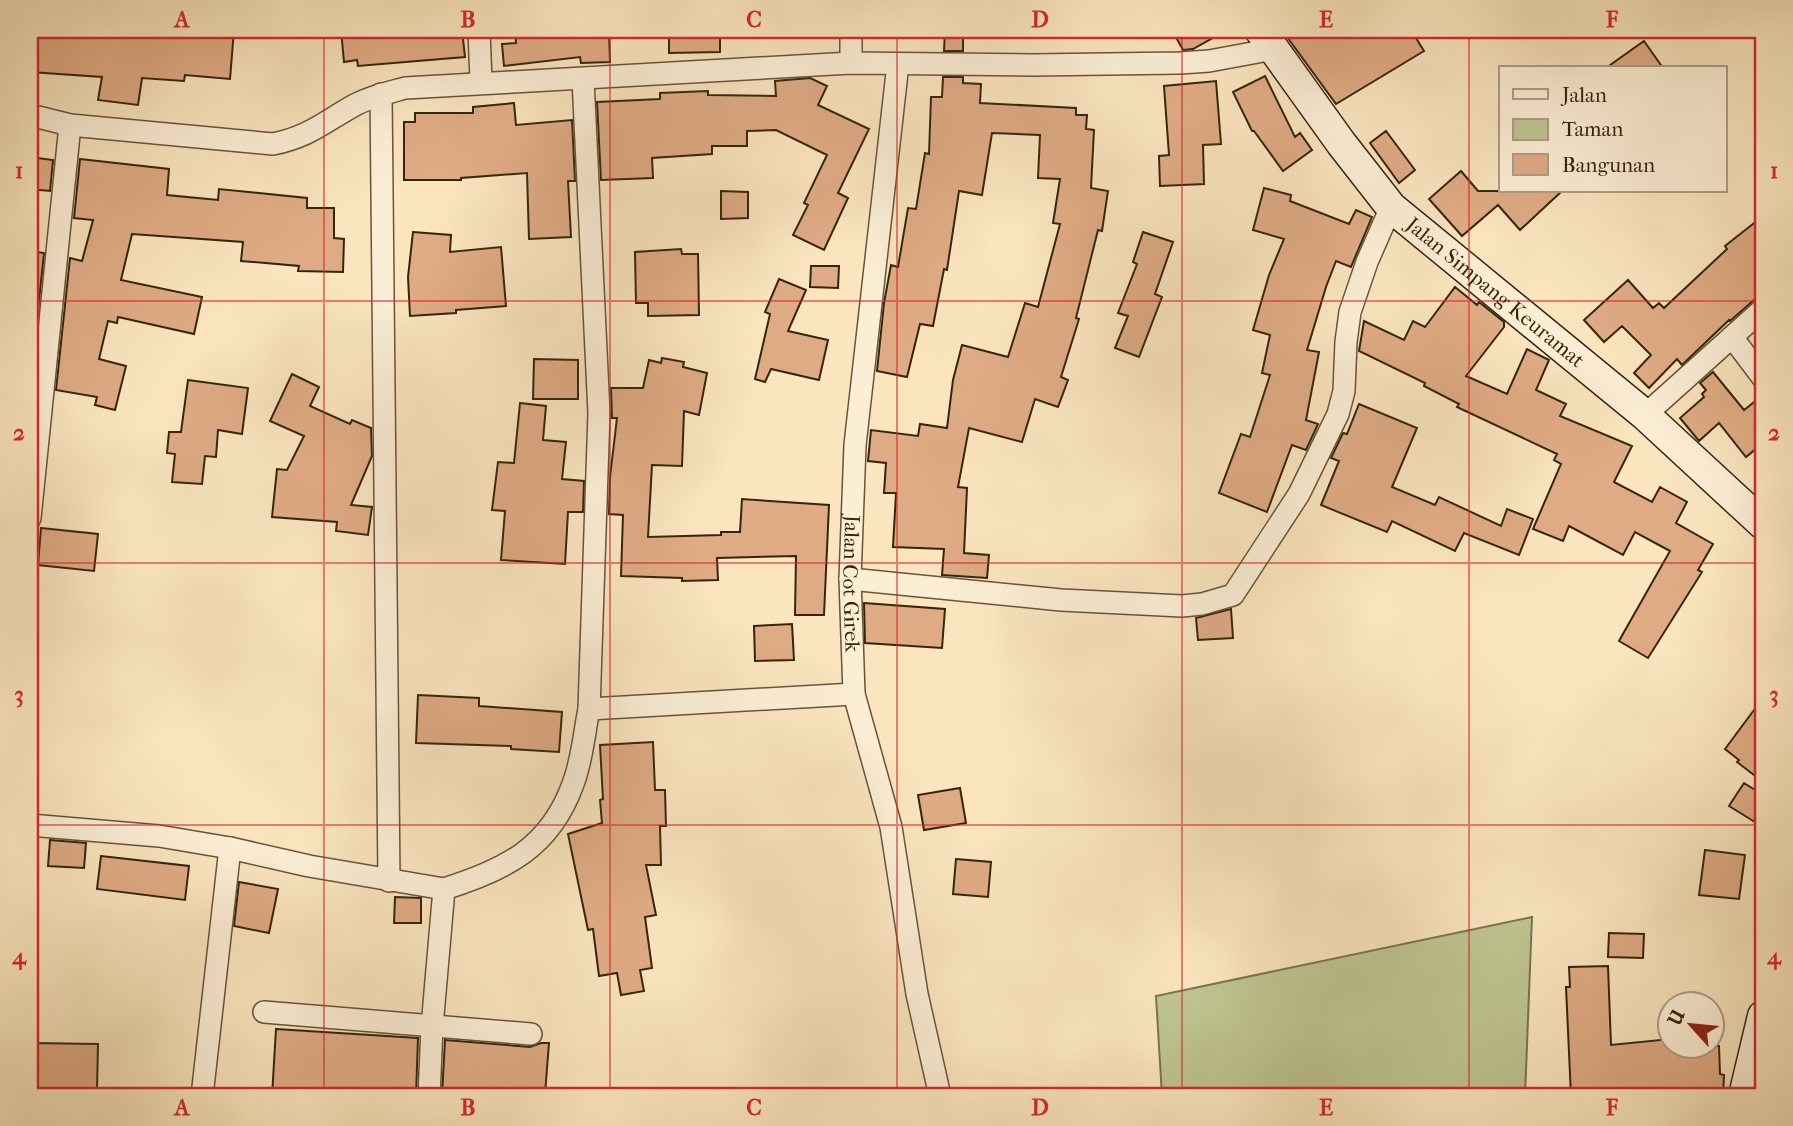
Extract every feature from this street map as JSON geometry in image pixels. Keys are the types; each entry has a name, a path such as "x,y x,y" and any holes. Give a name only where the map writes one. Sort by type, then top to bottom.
{"main road":[{"name":"Jalan Simpang Keuramat","path":"1267,39 1341,143 1391,207 1645,415 1763,524"},
{"path":"1744,1096 1763,1016"}],"street":[{"path":"480,30 481,82"},
{"path":"851,30 851,62"},
{"path":"30,115 70,125 274,144 296,139 355,105 405,88 851,62 1180,63 1209,61 1267,39"},
{"name":"Jalan Cot Girek","path":"898,64 855,445 850,579 854,694 891,827 917,994 940,1096"},
{"path":"30,825 137,833 444,889 483,877 507,865 539,843 558,818 574,783 589,709 599,412 583,79"},
{"path":"382,94 389,881"},
{"path":"30,518 70,125"},
{"path":"850,579 1061,600 1182,606 1233,596 1299,494 1338,414 1344,391 1350,312 1367,262 1391,207"},
{"path":"1645,415 1763,309"},
{"path":"1732,337 1763,378"},
{"path":"589,709 854,694"},
{"path":"202,1096 230,848"},
{"path":"429,1096 444,889"},
{"path":"264,1012 531,1034"}],"green space":[{"path":"1532,917 1525,1096 1162,1096 1156,996"}],"building":[{"path":"30,30 234,30 230,79 185,75 184,81 142,78 138,105 98,100 102,77 30,72"},
{"path":"341,30 462,30 465,57 358,66 357,60 344,62"},
{"path":"515,30 609,30 610,62 581,63 580,57 504,66 502,44 516,43"},
{"path":"669,30 707,30 720,36 720,52 669,53"},
{"path":"945,30 963,30 963,51 944,51"},
{"path":"1172,30 1227,30 1193,49 1183,50"},
{"path":"1282,30 1411,30 1424,51 1336,104"},
{"path":"1644,41 1662,66 1609,66"},
{"path":"1265,76 1295,137 1300,133 1312,150 1283,171 1252,131 1233,92"},
{"path":"943,77 963,77 963,83 981,84 980,103 1076,108 1076,115 1087,115 1086,129 1094,130 1091,188 1108,191 1102,231 1098,230 1076,318 1079,319 1061,377 1068,380 1058,407 1035,399 1022,442 969,428 958,487 967,488 964,553 989,555 987,578 942,575 944,549 893,547 896,493 884,493 886,463 868,461 871,430 918,436 920,424 947,428 953,380 962,345 1008,357 1025,303 1038,307 1060,224 1053,223 1060,179 1038,178 1040,135 992,133 982,195 959,191 947,270 944,269 933,326 920,324 907,377 877,371 891,265 898,267 908,208 916,209 925,153 929,154 931,97 942,97"},
{"path":"810,78 827,86 818,105 869,129 838,193 848,198 824,250 793,235 808,205 804,203 827,155 776,130 747,131 747,146 712,146 712,154 652,158 653,178 601,180 597,102 660,99 660,93 708,91 708,95 776,96 775,81"},
{"path":"1216,81 1221,144 1203,145 1204,184 1160,186 1159,156 1169,155 1164,86"},
{"path":"514,103 516,125 572,120 575,181 568,181 571,237 529,239 527,173 461,180 404,180 404,122 415,122 415,113 473,113 473,107"},
{"path":"1386,131 1415,170 1399,183 1370,143"},
{"path":"30,157 53,160 50,191 30,189"},
{"path":"80,159 169,169 167,195 218,200 219,189 307,198 307,208 334,208 334,238 344,239 343,272 298,271 299,266 241,261 243,242 132,234 121,280 202,297 194,334 118,317 117,323 108,321 99,359 126,366 115,410 95,405 97,397 56,390 70,258 82,261 93,220 74,218"},
{"path":"1461,171 1478,191 1561,192 1520,230 1498,205 1462,236 1429,199"},
{"path":"1264,188 1291,195 1290,201 1349,224 1356,210 1372,217 1351,267 1336,261 1326,287 1307,350 1319,352 1306,420 1318,424 1306,450 1292,445 1267,512 1219,493 1241,434 1250,437 1270,375 1262,373 1270,335 1253,330 1269,275 1284,239 1253,230"},
{"path":"721,191 748,192 748,218 721,219"},
{"path":"1763,216 1763,296 1755,299 1729,320 1682,365 1677,359 1649,388 1634,373 1651,355 1622,326 1604,342 1584,320 1628,280 1653,308 1659,303 1664,308 1727,249 1725,246"},
{"path":"413,232 451,235 450,252 501,247 506,306 410,316 408,277"},
{"path":"1143,232 1173,242 1155,294 1162,297 1139,357 1115,348 1128,316 1118,313 1137,264 1133,262"},
{"path":"681,249 682,254 698,254 699,315 648,316 648,303 636,303 635,252"},
{"path":"30,251 44,253 30,386"},
{"path":"811,266 839,266 838,288 810,287"},
{"path":"779,279 806,290 788,331 828,340 819,380 771,369 765,382 755,379 770,314 765,312"},
{"path":"1455,287 1504,322 1504,327 1466,376 1507,394 1527,349 1549,360 1536,390 1566,404 1560,416 1632,446 1614,482 1652,502 1660,487 1687,502 1676,523 1713,544 1698,570 1702,572 1648,658 1619,641 1670,551 1635,532 1623,555 1569,526 1563,541 1533,529 1561,464 1554,460 1557,454 1457,407 1459,404 1424,386 1425,383 1359,351 1364,321 1404,340 1413,321 1425,327"},
{"path":"662,358 684,362 683,367 707,373 699,415 684,411 682,466 652,465 648,537 740,532 742,499 829,505 824,615 795,615 796,556 717,558 718,580 682,581 682,578 621,576 623,515 609,514 617,418 612,418 611,388 643,388 649,360 661,363"},
{"path":"534,359 578,360 578,399 533,399"},
{"path":"1713,372 1744,410 1763,395 1763,443 1746,457 1719,423 1699,441 1680,418 1704,397 1702,394 1706,390 1700,383"},
{"path":"292,374 319,387 310,406 350,424 352,420 371,428 372,456 351,505 372,507 368,535 336,531 337,522 272,517 277,469 287,470 304,436 270,421"},
{"path":"188,380 248,388 242,434 218,430 216,457 205,456 202,484 172,482 175,454 167,453 169,432 181,432"},
{"path":"520,403 546,406 543,440 566,442 562,479 584,481 583,512 568,512 565,564 501,560 505,511 492,510 498,462 514,463"},
{"path":"1359,404 1417,428 1392,487 1435,505 1439,497 1501,526 1507,509 1533,519 1519,555 1464,533 1455,551 1392,521 1387,532 1321,505 1339,461 1331,458 1343,433 1347,434"},
{"path":"41,528 98,534 94,571 38,565"},
{"path":"864,603 945,609 942,648 865,643"},
{"path":"1231,609 1233,638 1198,640 1196,618"},
{"path":"792,624 794,660 755,661 754,626"},
{"path":"418,695 479,698 479,706 562,712 559,752 511,749 511,746 416,743"},
{"path":"1763,698 1763,782 1725,749"},
{"path":"653,742 655,790 665,790 666,826 660,826 661,865 646,865 656,915 645,917 652,968 640,970 644,991 621,995 617,973 599,976 593,929 588,930 568,834 602,823 600,745"},
{"path":"1744,783 1763,795 1763,827 1729,806"},
{"path":"960,788 966,823 924,830 918,795"},
{"path":"50,840 86,843 84,868 48,866"},
{"path":"1705,850 1745,855 1739,899 1699,895"},
{"path":"101,856 189,866 185,900 97,889"},
{"path":"956,859 991,862 988,897 953,894"},
{"path":"239,882 278,889 269,933 234,926"},
{"path":"395,897 421,898 421,923 394,923"},
{"path":"1609,933 1644,934 1643,958 1608,957"},
{"path":"1608,966 1611,1045 1657,1040 1657,1060 1720,1060 1720,1074 1724,1075 1723,1096 1571,1096 1566,987 1570,987 1569,967"},
{"path":"276,1029 418,1038 416,1096 272,1096"},
{"path":"445,1040 530,1047 549,1043 545,1094 490,1090 489,1094 462,1092 462,1096 442,1096"},
{"path":"30,1043 98,1044 97,1090 30,1088"}]}
